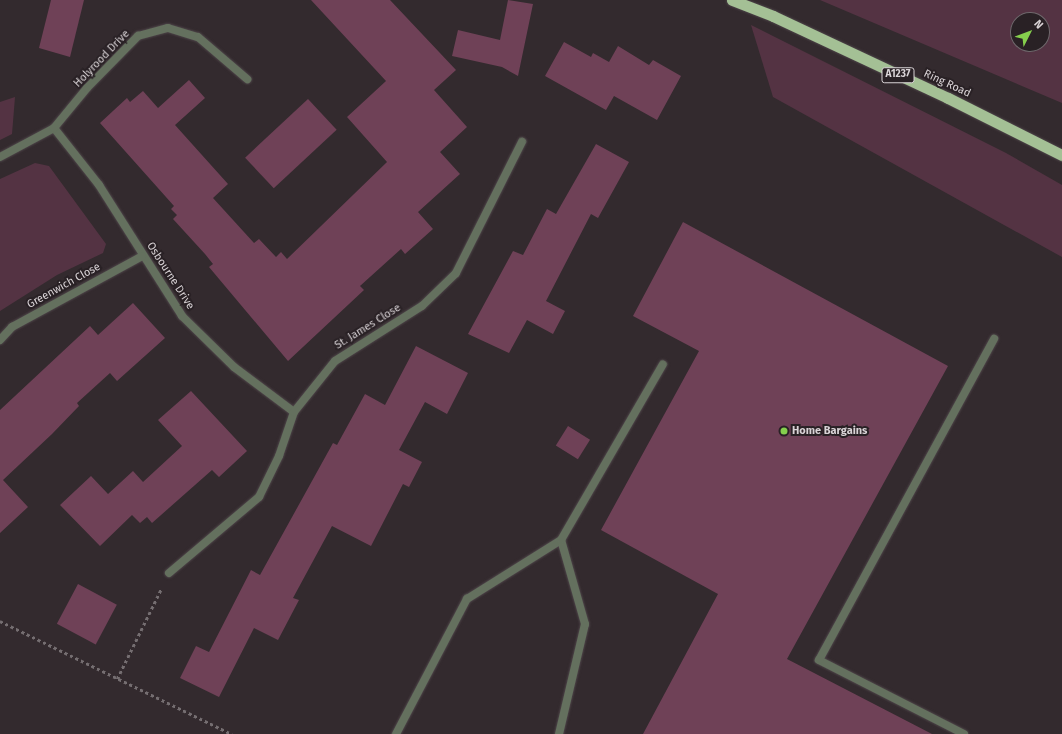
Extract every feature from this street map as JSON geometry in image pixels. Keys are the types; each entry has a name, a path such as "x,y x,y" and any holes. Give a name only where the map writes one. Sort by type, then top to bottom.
{"highway":[{"name":"Ring Road","path":"732,0 773,16 934,92 1062,155"}],"street":[{"name":"Holyrood Drive","path":"0,157 54,128 87,88 138,36 168,28 198,37 247,80"},
{"name":"Osbourne Drive","path":"54,128 99,185 125,223 142,256 182,316 234,368 294,412"},
{"name":"St. James Close","path":"169,573 259,497 278,456 294,412 335,360 422,306 456,273 522,142"},
{"name":"Greenwich Close","path":"0,340 12,327 142,256"},
{"path":"964,734 819,660 994,339"},
{"path":"396,734 467,599 561,540 663,364"},
{"path":"559,734 586,624 561,540"}],"path":[{"path":"117,679 169,573"},
{"path":"0,621 232,734"}],"shaded area":[{"path":"820,0 1062,0 1062,103"},
{"path":"751,25 1006,153 1062,185 1062,257 773,97"},
{"path":"15,97 12,134 0,140 0,102"},
{"path":"35,163 49,166 106,244 103,253 57,275 0,311 0,179"}],"building":[{"path":"51,0 84,0 70,57 39,48"},
{"path":"311,0 390,0 456,70 434,90 467,127 440,152 460,174 418,212 433,229 405,254 401,249 360,286 364,290 288,361 209,267 213,264 205,254 173,219 177,215 171,209 174,206 100,123 127,98 130,102 143,91 158,108 189,80 205,98 175,125 228,184 213,198 254,243 259,239 276,257 281,252 287,259 387,162 347,117 386,81"},
{"path":"508,0 533,4 518,76 502,67 452,56 458,30 500,40"},
{"path":"564,42 591,57 593,53 609,62 618,46 649,65 653,60 681,76 657,120 614,96 606,110 545,76"},
{"path":"308,99 337,130 274,188 245,158"},
{"path":"596,144 629,162 598,218 591,214 546,301 565,311 553,334 527,320 509,353 468,334 513,251 523,255 547,209 556,214"},
{"name":"Home Bargains","path":"683,222 948,366 787,659 932,734 643,734 718,594 601,530 699,351 633,316"},
{"path":"133,303 165,338 117,381 110,373 77,403 79,406 52,434 3,480 28,507 0,533 0,410 90,326 98,335"},
{"path":"416,346 468,373 447,414 425,402 399,450 422,462 409,487 403,484 371,546 332,526 293,598 299,600 278,640 254,628 219,697 180,678 196,646 209,652 251,570 260,575 333,443 337,445 365,394 385,405"},
{"path":"191,391 247,451 219,477 212,470 152,523 147,517 140,523 132,515 100,546 60,505 91,476 108,494 133,471 143,482 182,446 158,420"},
{"path":"568,426 590,440 578,459 556,446"},
{"path":"78,584 117,605 96,644 57,624"}],"place":[{"name":"Home Bargains","path":"784,431"}]}
